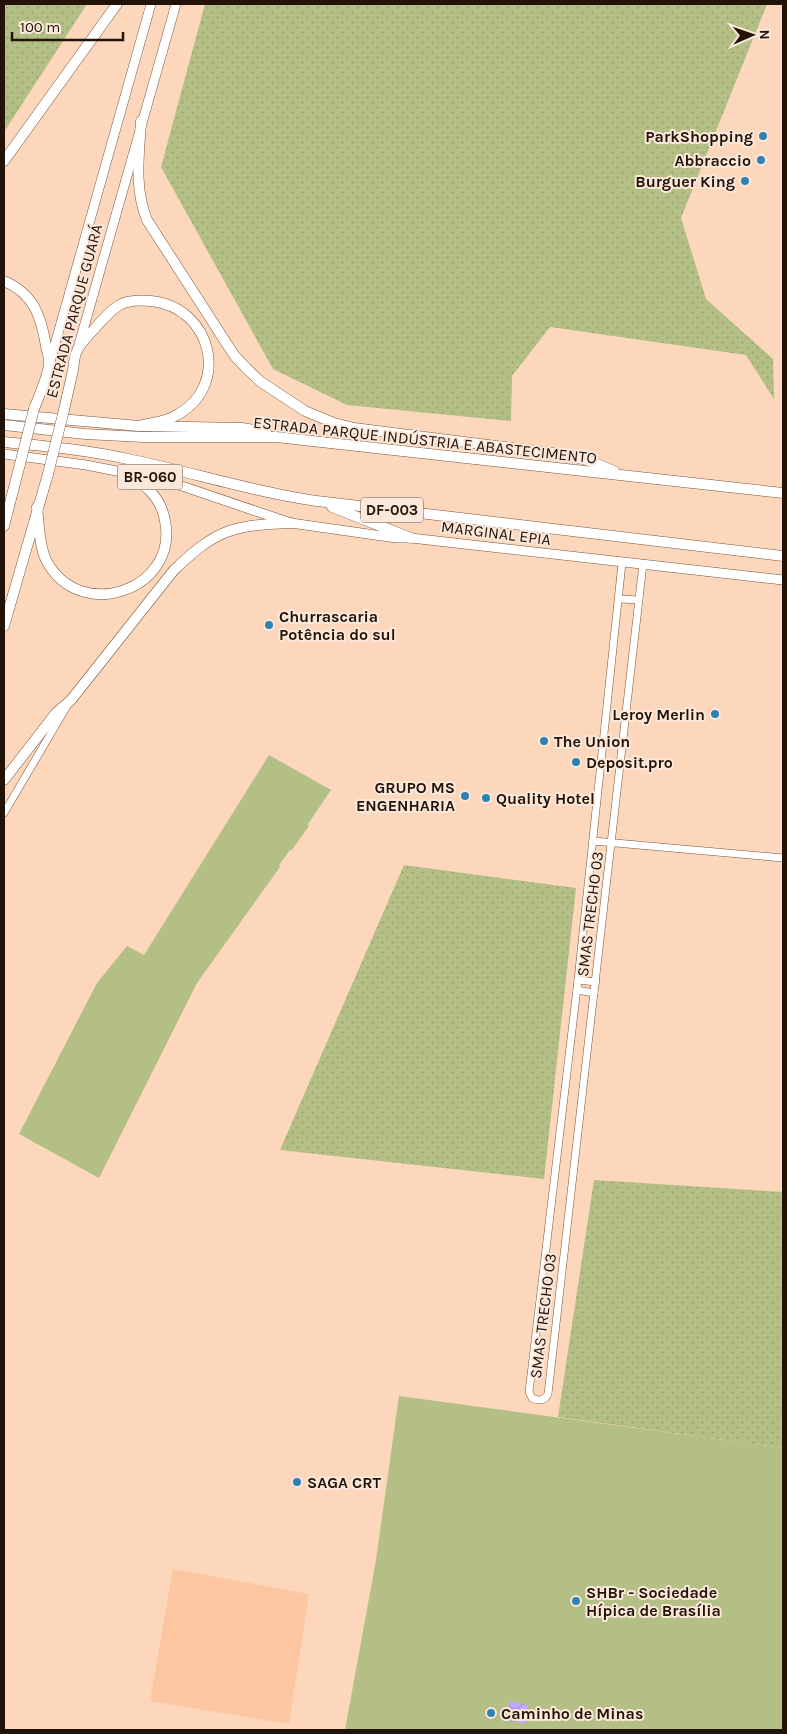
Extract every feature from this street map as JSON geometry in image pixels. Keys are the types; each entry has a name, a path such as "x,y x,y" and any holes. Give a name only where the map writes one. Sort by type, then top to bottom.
{"highway":[{"path":"4,161 117,4"},
{"path":"141,121 138,163 139,187 142,208 147,220 234,355 261,382 305,411 334,423 354,428 560,454 587,460 629,477"},
{"path":"4,281 27,296 36,307 42,322 49,364"},
{"path":"77,350 110,312 119,305 131,302 156,301 173,306 190,319 200,330 208,349 209,367 203,388 197,398 174,418 139,426"},
{"name":"ESTRADA PARQUE GUARÁ","path":"4,626 48,474 77,350"},
{"name":"ESTRADA PARQUE GUARÁ","path":"4,526 34,409 49,364"},
{"path":"4,414 139,426 242,428 276,436"},
{"name":"ESTRADA PARQUE INDÚSTRIA E ABASTECIMENTO","path":"4,425 85,434 143,437 276,436 783,494"},
{"name":"DF-003","path":"4,442 85,451 166,467 252,490 317,501 783,556"},
{"path":"125,472 166,467"},
{"path":"38,507 45,558 58,577 78,591 92,594 111,594 133,586 147,577 160,558 166,541 166,526 160,505 155,497 145,486 125,472"},
{"path":"317,501 411,538"},
{"path":"4,780 56,713 71,700 174,570 193,552 218,535 233,529 247,526 291,523"}],"main road":[{"name":"ESTRADA PARQUE GUARÁ","path":"49,364 151,4"},
{"name":"ESTRADA PARQUE GUARÁ","path":"77,350 176,4"},
{"name":"MARGINAL EPIA","path":"4,454 86,465 168,481 291,523 396,538 411,538 783,580"}],"street":[{"name":"SMAS TRECHO 03","path":"622,562 620,598 577,990 529,1392 535,1400 544,1399 548,1394 612,843 642,564"},
{"path":"620,598 639,600"},
{"path":"4,814 71,700"},
{"path":"592,841 783,858"},
{"path":"578,980 596,982"},
{"path":"577,990 594,993"}],"shaded area":[{"path":"173,1569 309,1594 289,1724 150,1701"}],"green space":[{"path":"4,4 87,4 4,132"},
{"path":"205,4 767,4 681,218 706,299 773,359 774,399 746,355 550,327 512,376 511,421 347,405 273,369 161,167"},
{"path":"269,755 331,790 308,824 309,826 279,865 280,867 197,983 99,1178 19,1134 97,983 127,946 144,955"},
{"path":"404,865 576,888 544,1179 280,1150"},
{"path":"594,1180 783,1192 783,1448 558,1417"},
{"name":"SHBr - Sociedade Hípica de Brasília","path":"399,1396 783,1448 783,1730 345,1730 376,1560"}],"water":[{"path":"510,1701 528,1705 525,1724 507,1720"}],"place":[{"name":"ParkShopping","path":"763,136"},
{"name":"Abbraccio","path":"761,160"},
{"name":"Burguer King","path":"745,181"},
{"name":"Churrascaria Potência do sul","path":"269,625"},
{"name":"Leroy Merlin","path":"715,714"},
{"name":"The Union","path":"544,741"},
{"name":"Deposit.pro","path":"576,762"},
{"name":"GRUPO MS ENGENHARIA","path":"465,796"},
{"name":"Quality Hotel","path":"486,798"},
{"name":"SAGA CRT","path":"297,1482"},
{"name":"SHBr - Sociedade Hípica de Brasília","path":"576,1601"},
{"name":"Caminho de Minas","path":"491,1713"}]}
